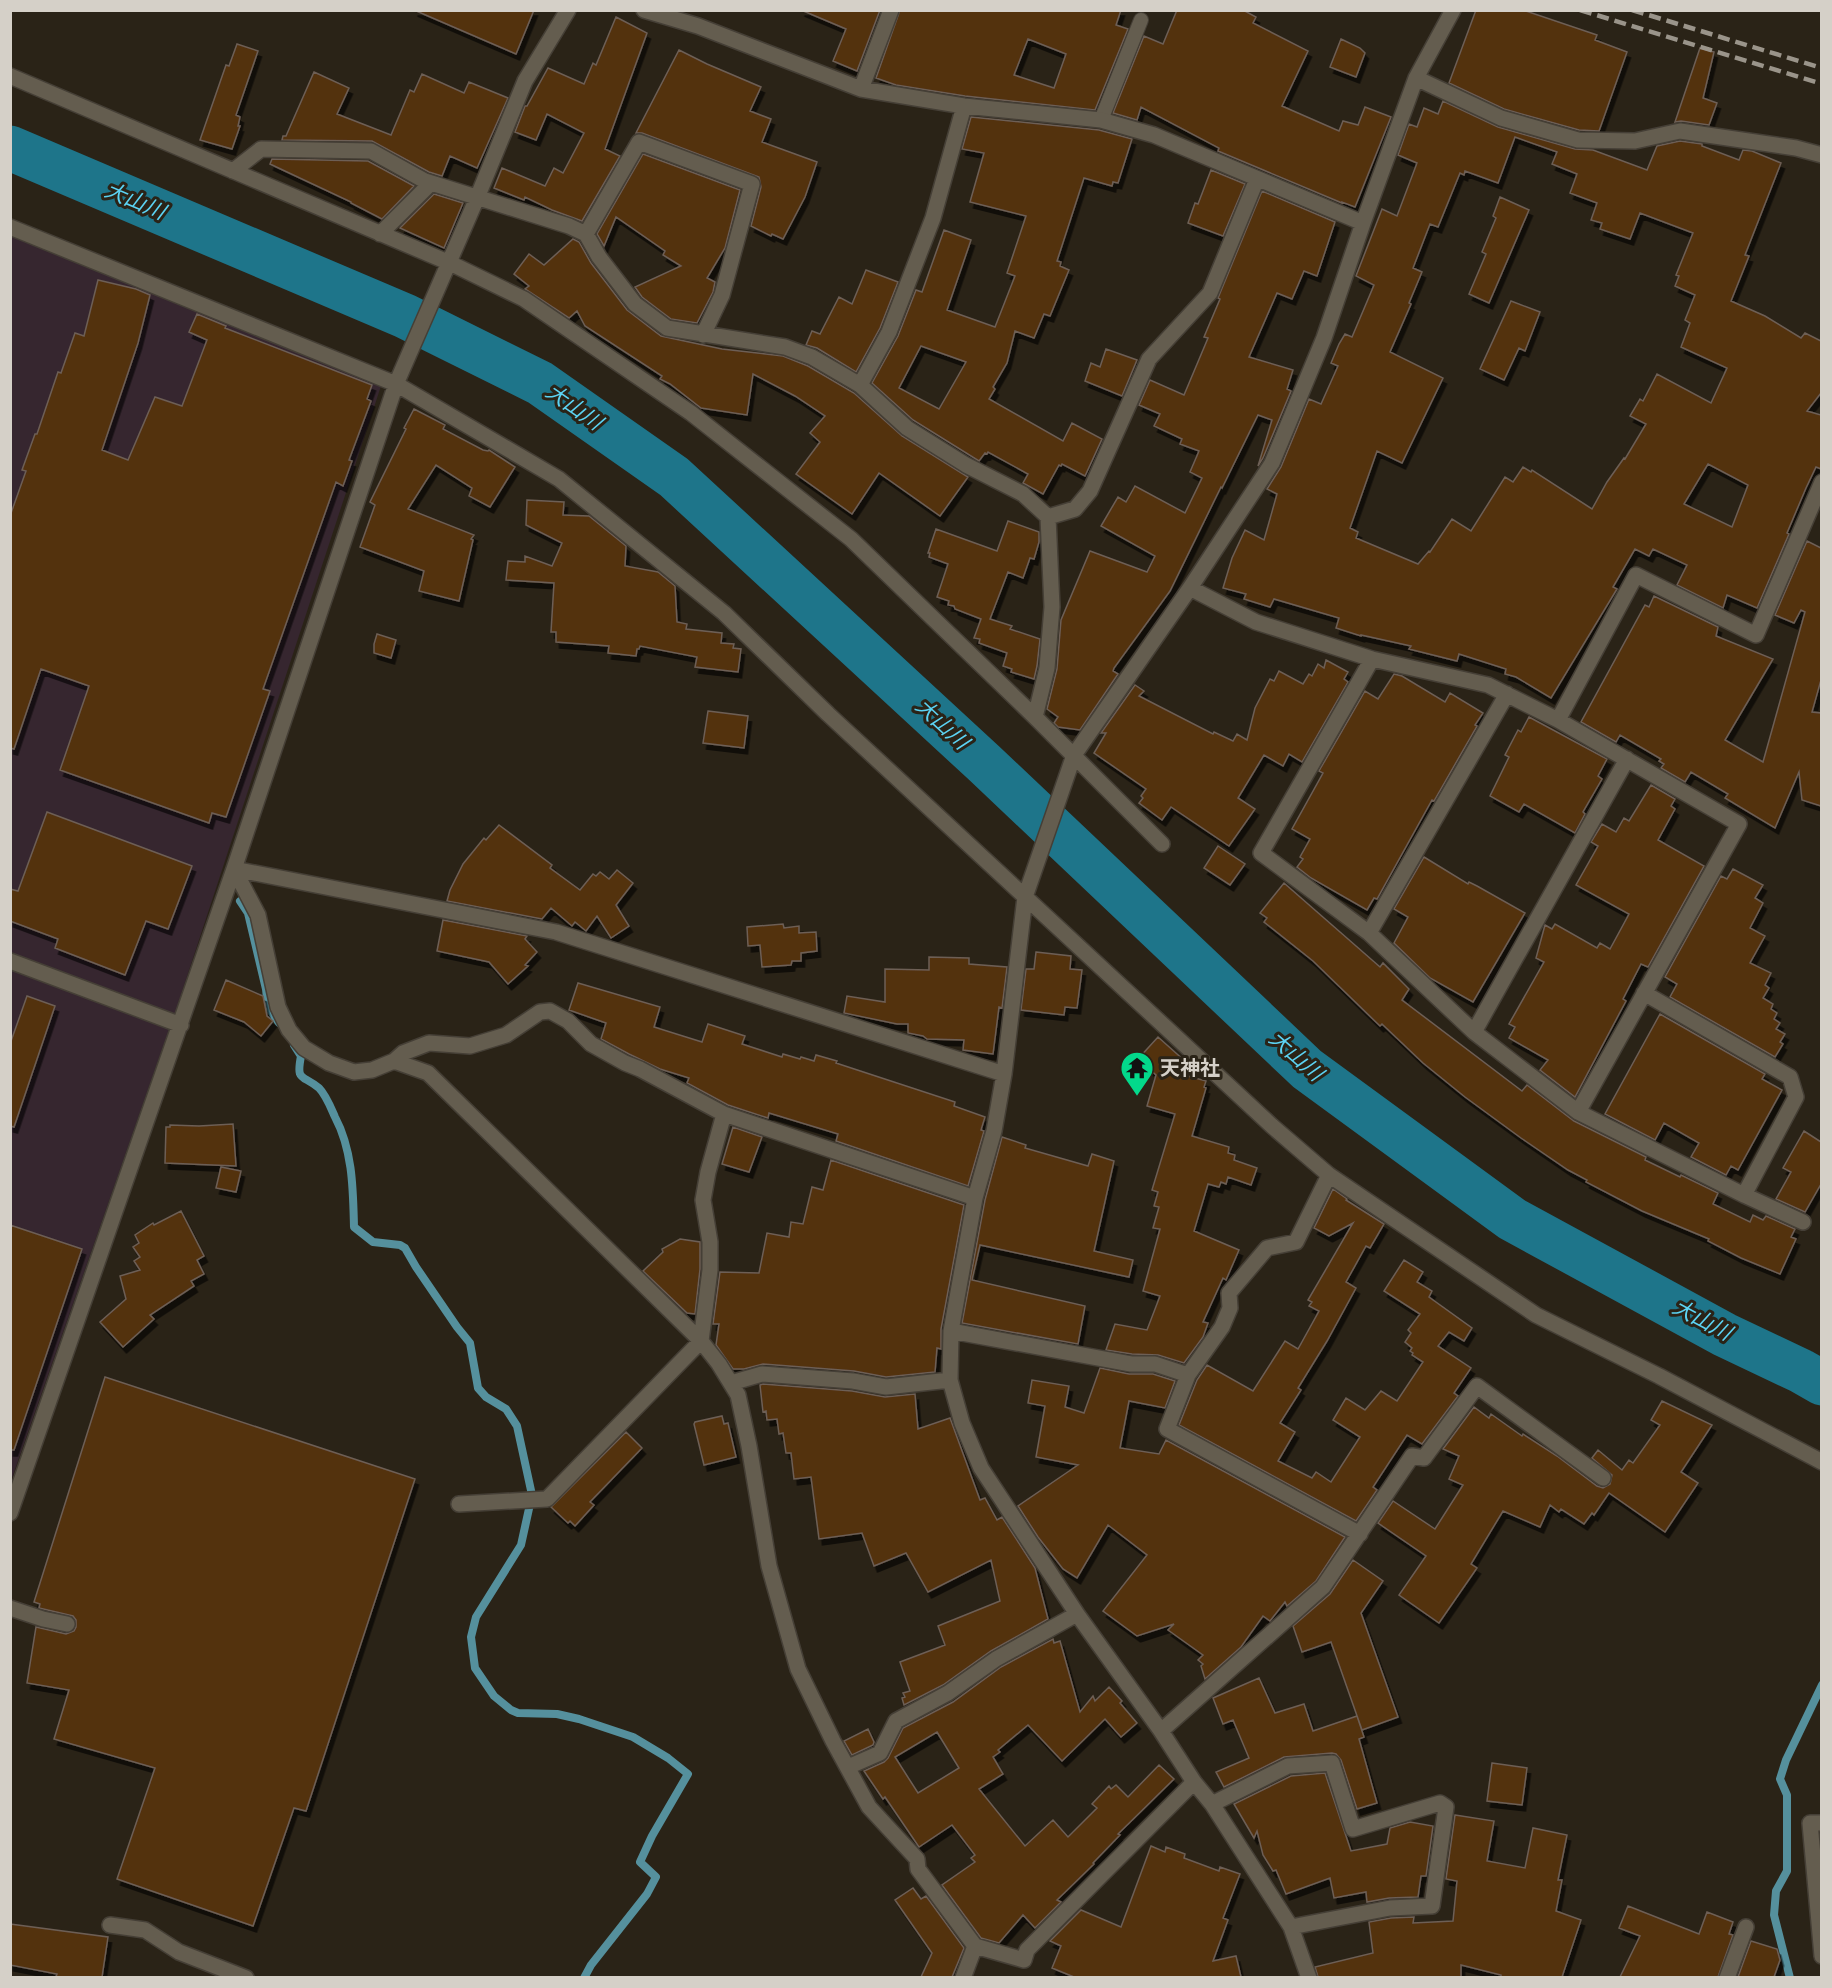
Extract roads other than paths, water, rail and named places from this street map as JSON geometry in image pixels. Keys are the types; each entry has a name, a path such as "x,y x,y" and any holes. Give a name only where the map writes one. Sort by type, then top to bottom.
{"street":[{"path":"10,1513 181,1025 396,384 525,81 568,10"},
{"path":"644,10 698,27 861,89 964,106 1101,120 1154,135 1363,223"},
{"path":"861,89 891,10"},
{"path":"1309,1977 1292,1927 1212,1804 1194,1782 1161,1731 1077,1614 981,1468 962,1423 950,1380 951,1331 975,1198 994,1131 1004,1074 1026,896 1073,756 1190,588 1272,463 1324,338 1416,78 1453,10"},
{"path":"10,76 380,234 447,268 524,299 691,413 851,539 1162,844"},
{"path":"1416,78 1501,118 1578,140 1635,141 1680,131 1796,148 1821,155"},
{"path":"860,385 890,333 933,218 964,106"},
{"path":"586,234 639,142 752,184 722,294 703,335"},
{"path":"234,171 261,148 371,151 431,183 569,226 586,234 599,257 635,304 667,328 785,347 812,357 860,385 907,428 966,465 1023,494 1048,517 1052,607 1047,668 1035,717"},
{"path":"1048,517 1075,509 1090,491 1149,359 1210,293 1257,179"},
{"path":"380,234 431,183"},
{"path":"10,227 396,384 559,478 724,613 828,714 1264,1118 1329,1175 1536,1315 1659,1376 1821,1462"},
{"path":"1558,720 1636,575 1756,635 1821,482"},
{"path":"1190,588 1256,622 1372,659 1488,685 1558,720 1738,824 1578,1112"},
{"path":"1372,659 1261,853 1369,933 1474,1032 1578,1112 1803,1222"},
{"path":"1369,933 1506,694"},
{"path":"1474,1032 1627,759"},
{"path":"234,869 258,915 278,1007 289,1030 304,1048 329,1063 354,1072 372,1070 393,1061 403,1053 429,1043 470,1046 506,1035 540,1012 550,1011 568,1021 591,1044 724,1114 975,1198"},
{"path":"234,869 556,932 1004,1074"},
{"path":"10,961 181,1025"},
{"path":"1644,993 1790,1077 1796,1097 1744,1195"},
{"path":"393,1061 428,1072 701,1341 731,1383 738,1395 749,1446 768,1566 798,1669 833,1741 869,1807 917,1859 918,1869 975,1946 1024,1960 1027,1950 1194,1782"},
{"path":"459,1504 547,1498 701,1341 710,1270 711,1242 703,1200 724,1114"},
{"path":"1329,1175 1296,1242 1266,1248 1229,1293 1230,1308 1222,1327 1188,1376 1167,1430 1360,1534"},
{"path":"951,1331 1131,1364 1155,1364 1188,1376"},
{"path":"731,1383 762,1374 853,1381 886,1387 950,1380"},
{"path":"1161,1731 1323,1587 1412,1456 1424,1458 1477,1386 1603,1478"},
{"path":"10,1608 67,1624"},
{"path":"848,1767 880,1753 896,1721 948,1693 996,1659 1077,1614"},
{"path":"1212,1804 1288,1766 1332,1763 1353,1828 1440,1803 1446,1808 1432,1906 1390,1908 1292,1927"},
{"path":"1821,1823 1810,1823 1821,1956"},
{"path":"110,1925 145,1930 179,1952 246,1977"},
{"path":"1727,1977 1746,1927"},
{"path":"963,1977 975,1946"}],"lane":[{"path":"1101,120 1141,20"}],"waterway":[{"name":"大山川","path":"10,148 405,316 540,383 674,477 984,763 1307,1069 1512,1219 1725,1335 1822,1383"},
{"path":"240,901 248,913 268,1007 279,1023"},
{"path":"294,1045 301,1056 300,1074 324,1094 341,1130 351,1171 354,1227 373,1242 400,1245 405,1248 470,1343 478,1388 486,1397 506,1409 517,1426 532,1495 521,1545 476,1617 471,1637 475,1668 494,1696 511,1710 518,1713 557,1714 633,1737 668,1758 688,1774 652,1836 640,1862 656,1877 647,1894 591,1965 584,1978"},
{"path":"1790,1978 1774,1915 1776,1891 1787,1871 1787,1795 1780,1779 1786,1760 1822,1685"}],"railway":[{"path":"1580,10 1822,84"},
{"path":"1632,10 1822,68"}],"place":[{"name":"天神社","path":"1137,1097"}]}
